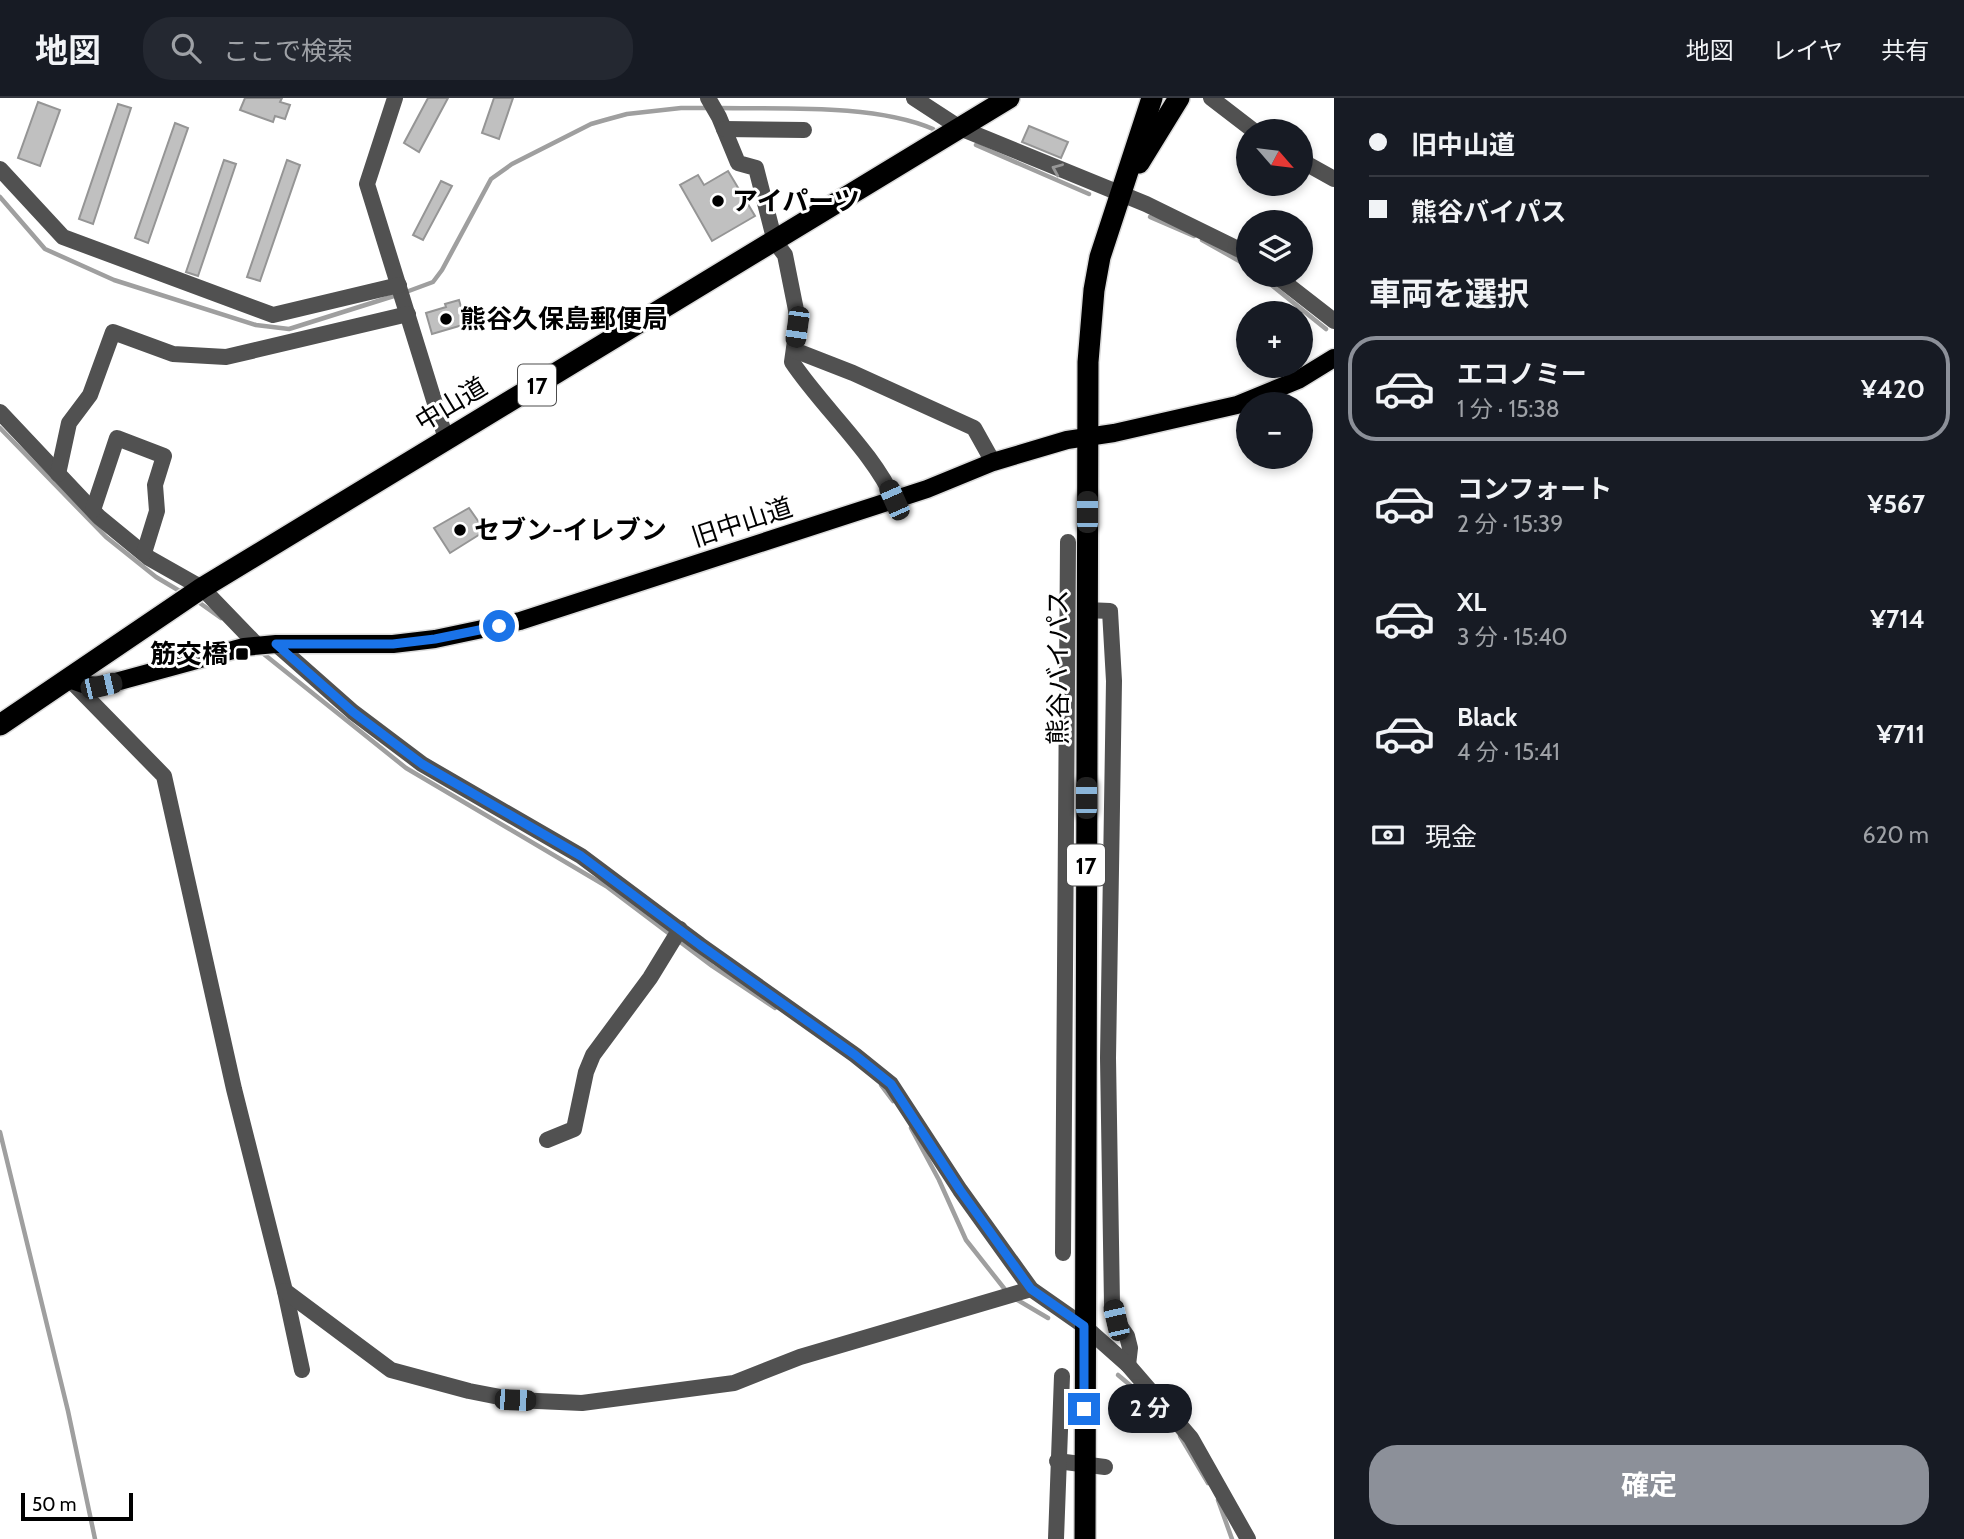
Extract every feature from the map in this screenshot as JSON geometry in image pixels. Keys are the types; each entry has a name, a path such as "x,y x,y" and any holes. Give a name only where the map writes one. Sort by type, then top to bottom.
{"highway":[{"name":"中山道","path":"0,725 202,588 1009,98"},
{"path":"1139,98 1144,120"},
{"name":"熊谷バイパス","path":"1085,1539 1095,1466 1084,1326 1076,1123 1077,691 1086,610 1088,362 1094,290 1103,247 1152,98"},
{"path":"1120,195 1179,98"}],"main road":[{"name":"旧中山道","path":"69,678 86,685 101,686 257,645 393,644 435,639 520,621 940,485 993,462 1067,440 1088,438 1237,405 1298,380 1334,358"}],"street":[{"path":"396,98 367,184 446,439"},
{"path":"914,98 960,128 1146,204 1236,248"},
{"path":"1211,98 1238,119"},
{"path":"708,99 738,163 756,168 775,242 785,255 796,310 792,362 872,463 888,485 894,500"},
{"path":"721,123 804,130"},
{"path":"1313,167 1334,178"},
{"path":"0,169 63,237 273,315 399,285"},
{"path":"1293,287 1331,313"},
{"path":"58,474 69,423 90,395 113,332 173,354 226,357 406,309"},
{"path":"794,350 853,373 974,428 993,462"},
{"path":"0,412 93,510 144,553 202,588 257,645"},
{"path":"93,510 117,438 164,456 155,485 158,511 144,553"},
{"path":"1068,542 1077,691"},
{"path":"1086,610 1111,611 1113,658 1108,1045 1112,1304 1116,1320 1130,1348 1128,1365"},
{"path":"276,644 353,712 422,764 581,856 891,1084 960,1190 1031,1289 1084,1326 1128,1365 1191,1438 1248,1539"},
{"path":"69,678 164,776 234,1089 285,1290 302,1370"},
{"path":"547,1140 574,1129 586,1072 593,1055 650,978 680,929"},
{"path":"1063,1253 1076,1123"},
{"path":"285,1290 391,1370 515,1400 582,1403 734,1383 800,1357 1031,1289"},
{"path":"1056,1539 1062,1376"},
{"path":"1058,1461 1095,1466"}],"building":[{"path":"245,98 282,98 280,102 290,105 285,119 275,116 273,122 240,110"},
{"path":"428,98 448,98 419,152 404,143"},
{"path":"494,98 513,98 499,139 482,133"},
{"path":"38,102 60,110 40,166 18,158"},
{"path":"118,104 131,108 93,224 79,219"},
{"path":"175,123 188,128 148,243 135,238"},
{"path":"1029,126 1068,142 1061,158 1022,142"},
{"path":"224,160 236,164 198,276 186,272"},
{"path":"287,160 300,165 260,281 247,277"},
{"name":"アイパーツ","path":"728,171 755,216 712,241 680,185 698,175 704,185"},
{"path":"441,181 452,186 423,240 413,235"},
{"path":"459,300 466,324 432,334 426,313"},
{"name":"セブン-イレブン","path":"469,508 485,531 450,553 434,528"}],"waterway":[{"path":"406,292 433,282 491,179 512,164 591,124 605,120 627,114 681,108 711,108"},
{"path":"719,108 800,108 857,112 884,115 933,129"},
{"path":"976,145 1089,194"},
{"path":"0,197 45,249 114,280 256,325 289,329 397,295"},
{"path":"1150,217 1194,236"},
{"path":"1202,240 1236,259"},
{"path":"1274,287 1326,329"},
{"path":"0,428 106,537 156,577 183,593"},
{"path":"197,601 221,618"},
{"path":"260,651 406,768 606,886 712,966 775,1008"},
{"path":"881,1085 893,1101"},
{"path":"911,1128 939,1180 966,1240 1007,1292"},
{"path":"0,1132 68,1411 95,1539"},
{"path":"1014,1298 1048,1318"},
{"path":"1118,1375 1149,1401"},
{"path":"1180,1436 1208,1483"},
{"path":"1218,1500 1232,1539"}],"place":[{"name":"アイパーツ","path":"718,201"},
{"name":"熊谷久保島郵便局","path":"446,319"},
{"name":"セブン-イレブン","path":"460,530"},
{"name":"筋交橋","path":"242,654"}],"route":[{"path":"499,626 435,639 393,644 276,644 353,712 422,764 581,856 891,1084 960,1190 1031,1289 1084,1326 1084,1409"}]}
